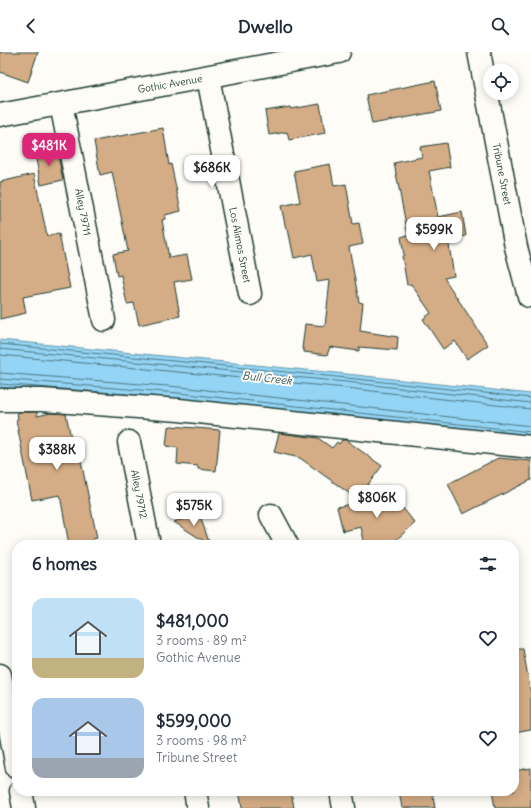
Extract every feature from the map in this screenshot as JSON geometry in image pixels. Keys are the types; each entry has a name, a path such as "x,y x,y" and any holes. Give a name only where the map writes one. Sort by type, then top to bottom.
{"street":[{"name":"Gothic Avenue","path":"0,115 339,52"},
{"name":"Tribune Street","path":"479,52 516,246 529,296"},
{"name":"Los Alimos Street","path":"208,77 250,294"},
{"name":"Alley 79711","path":"61,104 104,320"},
{"path":"0,400 42,400 179,410 531,447"},
{"name":"Alley 79712","path":"129,442 148,540"},
{"path":"271,515 284,540"},
{"path":"0,675 12,741"},
{"path":"22,796 24,808"},
{"path":"196,796 198,808"},
{"path":"342,796 344,808"}],"water":[{"name":"Bull Creek","path":"0,340 347,374 531,394 531,442 0,387"}],"building":[{"path":"0,52 38,52 28,82 0,72"},
{"path":"435,81 441,111 372,124 366,95"},
{"path":"320,104 325,133 289,140 287,132 269,135 265,111 290,107 291,109"},
{"path":"163,128 169,165 171,164 181,211 165,215 165,219 162,220 169,258 187,255 192,279 174,282 180,316 139,325 134,303 127,304 121,275 117,276 113,254 128,251 112,172 100,175 94,141"},
{"path":"446,143 450,167 429,171 438,217 462,212 466,236 448,239 454,276 444,278 488,345 467,359 455,341 443,349 423,319 431,313 411,284 407,285 402,256 404,255 401,237 408,235 394,163 422,157 420,147"},
{"path":"57,150 63,180 41,185 35,154"},
{"path":"330,164 334,186 346,184 353,224 359,223 363,244 349,247 359,302 363,303 360,331 398,337 397,350 359,347 359,351 330,347 327,355 304,352 304,349 302,349 305,324 325,326 330,280 317,282 312,254 294,258 288,229 286,229 281,206 300,202 294,171"},
{"path":"34,174 47,236 59,234 70,288 23,297 26,313 0,319 0,182"},
{"path":"17,412 37,412 37,416 51,413 66,414 71,438 76,437 97,538 92,540 68,540 60,495 32,500 16,420 18,419"},
{"path":"168,427 220,430 216,471 198,469 198,466 177,464 178,448 166,446"},
{"path":"279,433 318,438 332,448 337,442 339,444 342,440 346,440 382,466 357,499 300,458 274,452"},
{"path":"498,458 531,461 531,480 463,514 448,484"},
{"path":"404,492 402,507 415,523 397,540 364,540 361,527 343,531 337,507"},
{"path":"199,513 208,540 202,540 174,522"},
{"path":"519,649 523,649 531,694 531,730 519,732"},
{"path":"531,768 531,808 495,808 493,796 519,796 519,770"},
{"path":"240,796 292,796 294,808 242,808"},
{"path":"400,796 433,796 435,808 402,808"}]}
